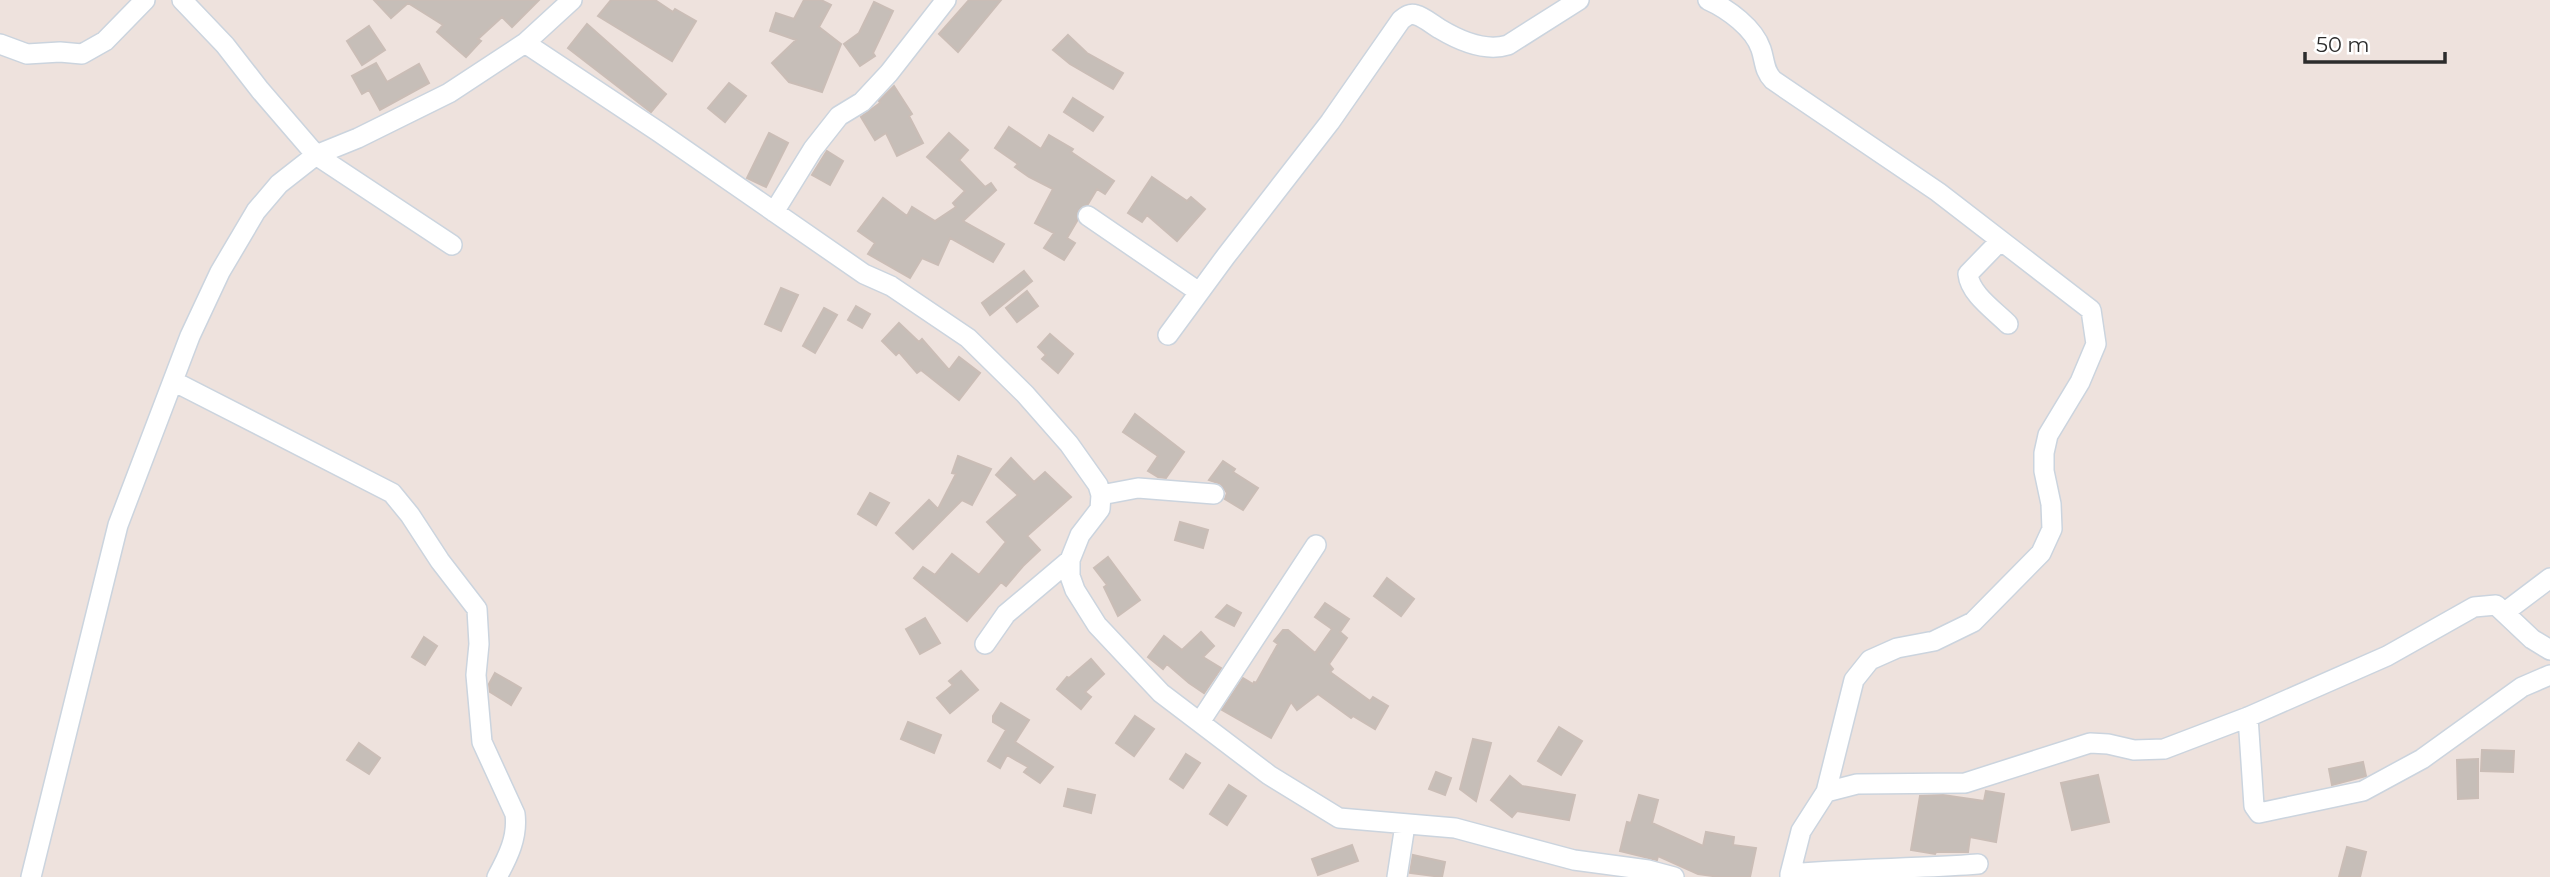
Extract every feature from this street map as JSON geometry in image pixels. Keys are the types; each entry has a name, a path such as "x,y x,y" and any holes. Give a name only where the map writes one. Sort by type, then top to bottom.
{"street":[{"path":"0,44 27,54 82,54 105,41 145,0"},
{"path":"182,0 225,45 316,155 452,245"},
{"path":"31,877 118,524 190,336 215,282 256,211 279,184 316,155 358,138 449,93 525,43 572,0"},
{"path":"775,212 813,149 839,117 862,102 889,73 946,0"},
{"path":"1168,335 1330,122 1401,20 1416,14 1444,32 1483,48 1496,48 1508,45 1579,0"},
{"path":"1708,0 1739,20 1758,42 1766,73 1773,80 1938,192 2091,310 2096,344 2080,382 2048,435 2044,453 2052,528 2041,553 1973,622 1934,641 1898,648 1870,660 1854,680 1826,792 1801,831 1790,875 1844,869 1978,864"},
{"path":"525,43 864,274 891,286 968,338 1025,394 1090,471 1101,495 1100,509 1080,535 1070,561 1070,576 1075,590 1097,625 1161,693 1269,775 1339,818 1455,828 1574,860 1648,870 1674,877"},
{"path":"1088,216 1199,292"},
{"path":"2000,241 1968,274 1972,289 2008,324"},
{"path":"173,381 392,493 477,609 479,644 476,675 482,742 515,814 516,826 514,839 497,877"},
{"path":"1101,495 1138,488 1214,494"},
{"path":"1200,722 1316,545"},
{"path":"985,644 1006,614 1070,561"},
{"path":"2505,612 2550,578"},
{"path":"1826,792 1857,784 1965,783 2090,743 2134,750 2164,749 2249,717 2387,656 2474,607 2496,605 2532,639 2550,650"},
{"path":"2249,717 2254,807 2259,813 2363,791 2422,759 2522,687 2550,675"},
{"path":"1397,877 1405,825"}],"building":[{"path":"374,0 539,0 512,27 502,17 478,39 481,41 466,57 437,32 443,25 408,3 391,18"},
{"path":"611,0 655,0 673,12 675,9 696,21 672,61 598,16"},
{"path":"804,0 821,0 831,5 819,27 841,44 822,92 789,82 772,63 796,40 770,31 776,13 794,19"},
{"path":"969,0 1001,0 958,52 939,34"},
{"path":"874,2 893,11 873,53 875,56 860,66 844,44 859,33"},
{"path":"587,24 666,94 651,112 568,48"},
{"path":"369,26 385,50 362,65 347,41"},
{"path":"1068,35 1087,53 1123,73 1113,89 1070,64 1053,50"},
{"path":"376,63 387,82 419,64 429,83 380,110 369,90 362,94 352,76"},
{"path":"729,83 746,96 725,122 708,108"},
{"path":"894,86 912,114 909,116 923,143 897,156 886,133 875,140 861,117 880,103"},
{"path":"1073,98 1103,117 1093,131 1064,112"},
{"path":"1009,127 1041,149 1049,135 1073,149 1071,152 1114,181 1105,194 1097,189 1088,204 1078,210 1077,221 1067,238 1075,243 1064,260 1044,248 1054,233 1035,223 1053,189 1029,177 1015,167 1018,164 995,148"},
{"path":"769,133 788,143 766,187 747,178"},
{"path":"949,133 968,150 959,160 985,187 991,183 996,190 963,221 1004,244 993,262 950,238 938,265 922,258 910,278 868,254 875,243 858,231 883,198 907,216 912,207 935,221 956,207 953,203 965,191 927,157"},
{"path":"827,151 843,161 830,185 812,175"},
{"path":"1152,177 1187,201 1191,197 1205,209 1177,241 1147,215 1142,222 1128,213"},
{"path":"1024,271 1032,281 990,315 982,303"},
{"path":"781,288 798,295 781,331 765,324"},
{"path":"1027,291 1038,306 1017,322 1006,308"},
{"path":"856,306 870,314 862,328 848,320"},
{"path":"824,308 837,315 815,353 803,346"},
{"path":"899,323 919,342 922,339 949,370 959,357 980,373 959,400 921,370 917,373 899,352 896,355 882,341"},
{"path":"1050,334 1073,354 1058,373 1042,359 1046,355 1038,347"},
{"path":"1135,414 1184,452 1166,478 1148,471 1158,456 1123,432"},
{"path":"958,456 991,469 972,505 962,500 913,549 896,533 929,500 938,509 956,474 952,473"},
{"path":"1011,458 1034,482 1045,472 1071,497 1027,536 1040,550 1006,586 1001,582 967,621 914,578 923,567 935,575 952,554 979,575 1006,542 987,522 1018,495 996,475"},
{"path":"1223,461 1235,469 1233,472 1258,488 1243,510 1225,499 1227,493 1221,484 1209,480"},
{"path":"870,493 889,503 876,525 858,514"},
{"path":"1180,522 1208,530 1203,548 1175,540"},
{"path":"1108,557 1140,600 1118,616 1104,587 1107,585 1094,568"},
{"path":"1387,578 1414,599 1401,616 1374,596"},
{"path":"1325,603 1349,619 1340,632 1347,638 1329,664 1333,669 1330,672 1370,701 1373,697 1388,706 1375,729 1353,716 1351,718 1318,694 1297,710 1291,702 1271,738 1222,710 1243,678 1256,683 1278,644 1274,641 1283,630 1288,630 1315,653 1332,629 1315,617"},
{"path":"1227,605 1241,613 1234,626 1216,617"},
{"path":"925,618 940,643 920,654 906,629"},
{"path":"1201,632 1214,646 1203,657 1221,668 1204,693 1167,664 1163,669 1148,657 1164,636 1182,650"},
{"path":"424,637 437,646 425,665 412,657"},
{"path":"1091,659 1104,674 1085,692 1091,697 1081,709 1057,689 1067,677"},
{"path":"961,671 978,690 950,713 937,698 953,685 949,681"},
{"path":"495,673 521,688 511,705 490,692 489,684"},
{"path":"1001,703 1029,720 1015,742 1053,767 1040,783 1024,772 1028,767 1007,755 1000,768 988,761 1006,730 993,722 993,716"},
{"path":"1135,716 1154,729 1134,756 1116,743"},
{"path":"908,722 941,735 934,753 901,739"},
{"path":"1559,727 1582,741 1561,775 1538,761"},
{"path":"1473,739 1491,743 1476,801 1460,789"},
{"path":"359,743 380,758 369,774 347,760"},
{"path":"2482,750 2514,751 2513,772 2481,771"},
{"path":"1186,754 1200,763 1183,788 1170,779"},
{"path":"2478,759 2478,798 2458,799 2457,760"},
{"path":"2363,762 2366,776 2332,785 2329,769"},
{"path":"1436,772 1451,778 1445,795 1429,789"},
{"path":"2098,775 2109,822 2072,830 2061,783"},
{"path":"1510,776 1522,786 1575,795 1569,820 1517,811 1512,817 1491,800"},
{"path":"1229,785 1246,796 1227,825 1210,814"},
{"path":"1068,789 1095,795 1091,813 1064,806"},
{"path":"1986,791 2004,794 1996,842 1970,837 1968,852 1935,854 1911,850 1920,796 1943,795 1984,801"},
{"path":"1639,795 1658,800 1652,823 1703,846 1706,832 1734,837 1733,845 1756,848 1750,877 1698,874 1658,856 1657,860 1620,851 1627,822 1631,823"},
{"path":"1352,845 1358,861 1318,875 1312,859"},
{"path":"2347,847 2366,852 2360,877 2339,877"},
{"path":"1413,855 1445,862 1442,877 1410,873"}]}
